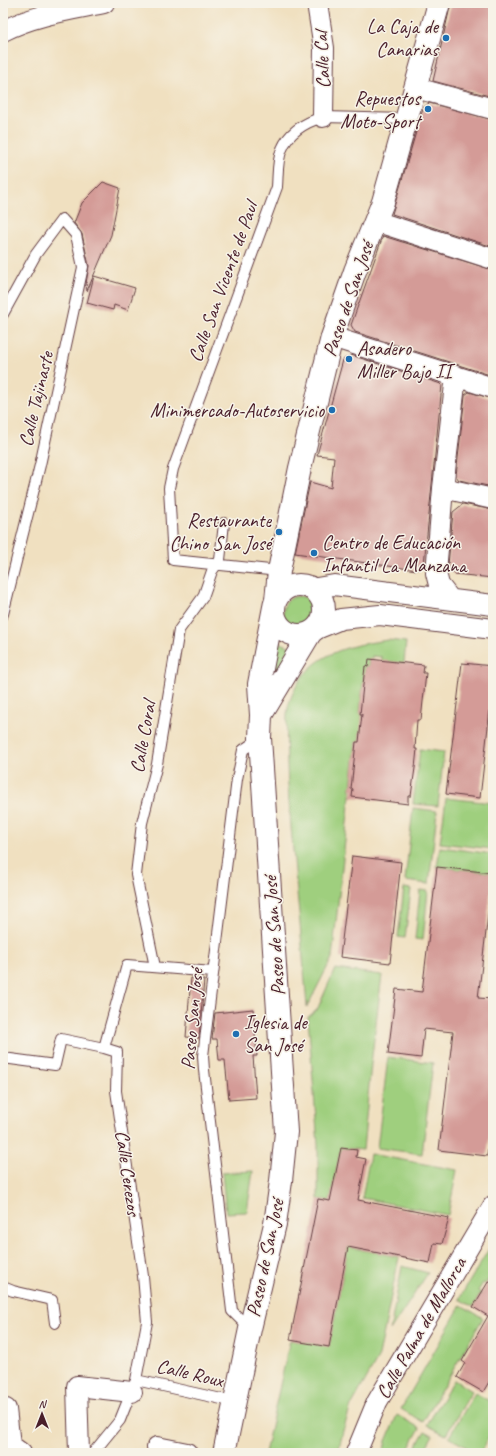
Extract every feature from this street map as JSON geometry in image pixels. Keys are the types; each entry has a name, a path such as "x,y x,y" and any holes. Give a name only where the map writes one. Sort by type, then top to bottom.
{"street":[{"path":"3,31 17,24 65,11 104,3"},
{"name":"Calle Cal","path":"317,3 324,48 323,117"},
{"name":"Paseo de San José","path":"224,1453 250,1329 275,1224 286,1132 260,738 261,715 259,684 275,603 279,571 300,468 332,338 355,271 383,202 439,3"},
{"path":"416,88 493,109"},
{"path":"375,221 493,259"},
{"path":"332,338 493,388"},
{"path":"450,599 439,585 436,573 443,488 456,376"},
{"path":"443,488 493,499"},
{"path":"311,589 334,585 493,605"},
{"path":"261,715 312,631 320,624 323,616 324,608 322,600 317,594 311,589 303,586 291,587 281,593 275,603 274,615 282,629 288,633 296,635 304,634 312,631 341,619 380,615 493,630"},
{"name":"Calle Palma de Mallorca","path":"356,1453 377,1402 493,1206"},
{"path":"78,1453 77,1386 134,1386"},
{"path":"6,1409 10,1445 21,1453"},
{"path":"157,1447 187,1453"}],"lane":[{"name":"Calle San Vicente de Paul","path":"216,565 173,560 169,488 173,469 277,187 282,150 289,137 299,128 311,121 323,117 407,119"},
{"name":"Calle Tajinaste","path":"3,314 36,254 62,219 76,235 83,267 40,465 3,614"},
{"name":"Calle Coral","path":"155,967 136,875 142,823 158,764 179,630 203,597 212,571 220,560 224,523"},
{"path":"216,565 279,571"},
{"name":"Paseo San José","path":"250,1329 232,1311 203,1056 237,779 243,750 260,738"},
{"path":"3,1058 55,1065 61,1039 104,1048 127,965 213,972"},
{"name":"Calle Cerezos","path":"93,1453 120,1420 134,1386 148,1322 143,1276 116,1091 117,1052 104,1048"},
{"path":"3,1287 13,1291 52,1300 55,1323"},
{"name":"Calle Roux","path":"134,1386 235,1402"}],"green space":[{"path":"296,596 302,596 312,603 315,612 314,618 308,625 302,628 296,628 286,621 283,615 283,609 290,599"},
{"path":"388,640 406,642 404,663 382,661 382,657 372,656 372,659 369,659 368,667 365,666 360,713 362,714 363,734 360,733 359,742 356,742 332,958 307,1007 288,782 288,707 295,688 305,674 325,657 349,647"},
{"path":"276,641 291,647 267,690"},
{"path":"420,749 444,752 438,806 413,804"},
{"path":"446,798 493,803 493,849 440,843"},
{"path":"413,808 437,811 429,884 405,881"},
{"path":"440,847 493,854 493,873 437,867"},
{"path":"404,888 411,889 405,938 398,937"},
{"path":"420,890 428,891 423,940 415,939"},
{"path":"335,969 382,975 371,1064 363,1150 341,1148 330,1201 318,1199 318,1145 308,1017 317,1010"},
{"path":"388,1057 433,1063 422,1154 377,1148"},
{"path":"370,1154 457,1170 448,1215 362,1198"},
{"path":"253,1171 247,1212 226,1213 222,1173"},
{"path":"493,1242 493,1265 491,1268 493,1271 491,1274 493,1275 491,1281 488,1280 485,1284 483,1283 478,1291 481,1293 473,1307 459,1299"},
{"path":"348,1247 399,1257 379,1356 351,1406 338,1453 265,1453 290,1340 329,1346"},
{"path":"402,1266 428,1273 390,1331"},
{"path":"461,1305 483,1318 423,1422 401,1409"},
{"path":"454,1380 472,1391 446,1435 427,1425"},
{"path":"475,1393 493,1403 493,1430 480,1453 476,1453 449,1437"},
{"path":"397,1415 420,1428 406,1453 383,1453 386,1441"},
{"path":"425,1431 433,1435 423,1453 412,1453"}],"building":[{"path":"451,3 493,3 493,97 433,81"},
{"path":"429,103 493,120 493,247 392,214 423,108"},
{"path":"103,182 120,188 111,235 87,291 86,283 89,266 82,234 74,223 82,203"},
{"path":"383,236 493,270 493,376 355,332 351,325"},
{"path":"94,276 135,288 128,310 114,305 113,310 87,303"},
{"path":"351,355 442,385 424,564 417,570 295,553 310,482 331,488 334,457 317,455 343,360"},
{"path":"469,392 493,399 493,487 459,480 456,476 465,395"},
{"path":"463,504 493,510 493,578 454,574 448,565 453,512"},
{"path":"369,659 424,665 423,673 426,673 421,720 417,720 415,749 417,749 415,768 411,796 408,796 408,804 352,797 353,789 351,789 356,742 359,742 362,714 360,714 365,666 368,667"},
{"path":"462,663 493,666 493,682 480,798 446,794"},
{"path":"352,856 401,862 390,963 340,957"},
{"path":"437,867 493,873 478,998 493,999 493,1110 487,1156 439,1150 453,1032 424,1029 421,1058 388,1054 396,989 422,992"},
{"path":"191,978 204,980 199,1038 186,1037"},
{"name":"Iglesia de San José","path":"253,1009 257,1056 253,1056 256,1098 229,1100 225,1060 219,1060 217,1039 212,1039 215,1013"},
{"path":"341,1148 357,1150 356,1157 366,1159 358,1200 449,1218 442,1244 434,1243 430,1263 348,1247 329,1347 290,1340 318,1199 330,1201"},
{"path":"493,1274 493,1375 483,1392 457,1377 465,1363 462,1361 488,1316 473,1307"}],"place":[{"name":"La Caja de Canarias","path":"446,38"},
{"name":"Repuestos Moto-Sport","path":"428,109"},
{"name":"Asadero Miller Bajo II","path":"349,359"},
{"name":"Minimercado-Autoservicio","path":"332,410"},
{"name":"Restaurante Chino San José","path":"279,532"},
{"name":"Centro de Educación Infantil La Manzana","path":"314,553"},
{"name":"Iglesia de San José","path":"236,1034"}]}
